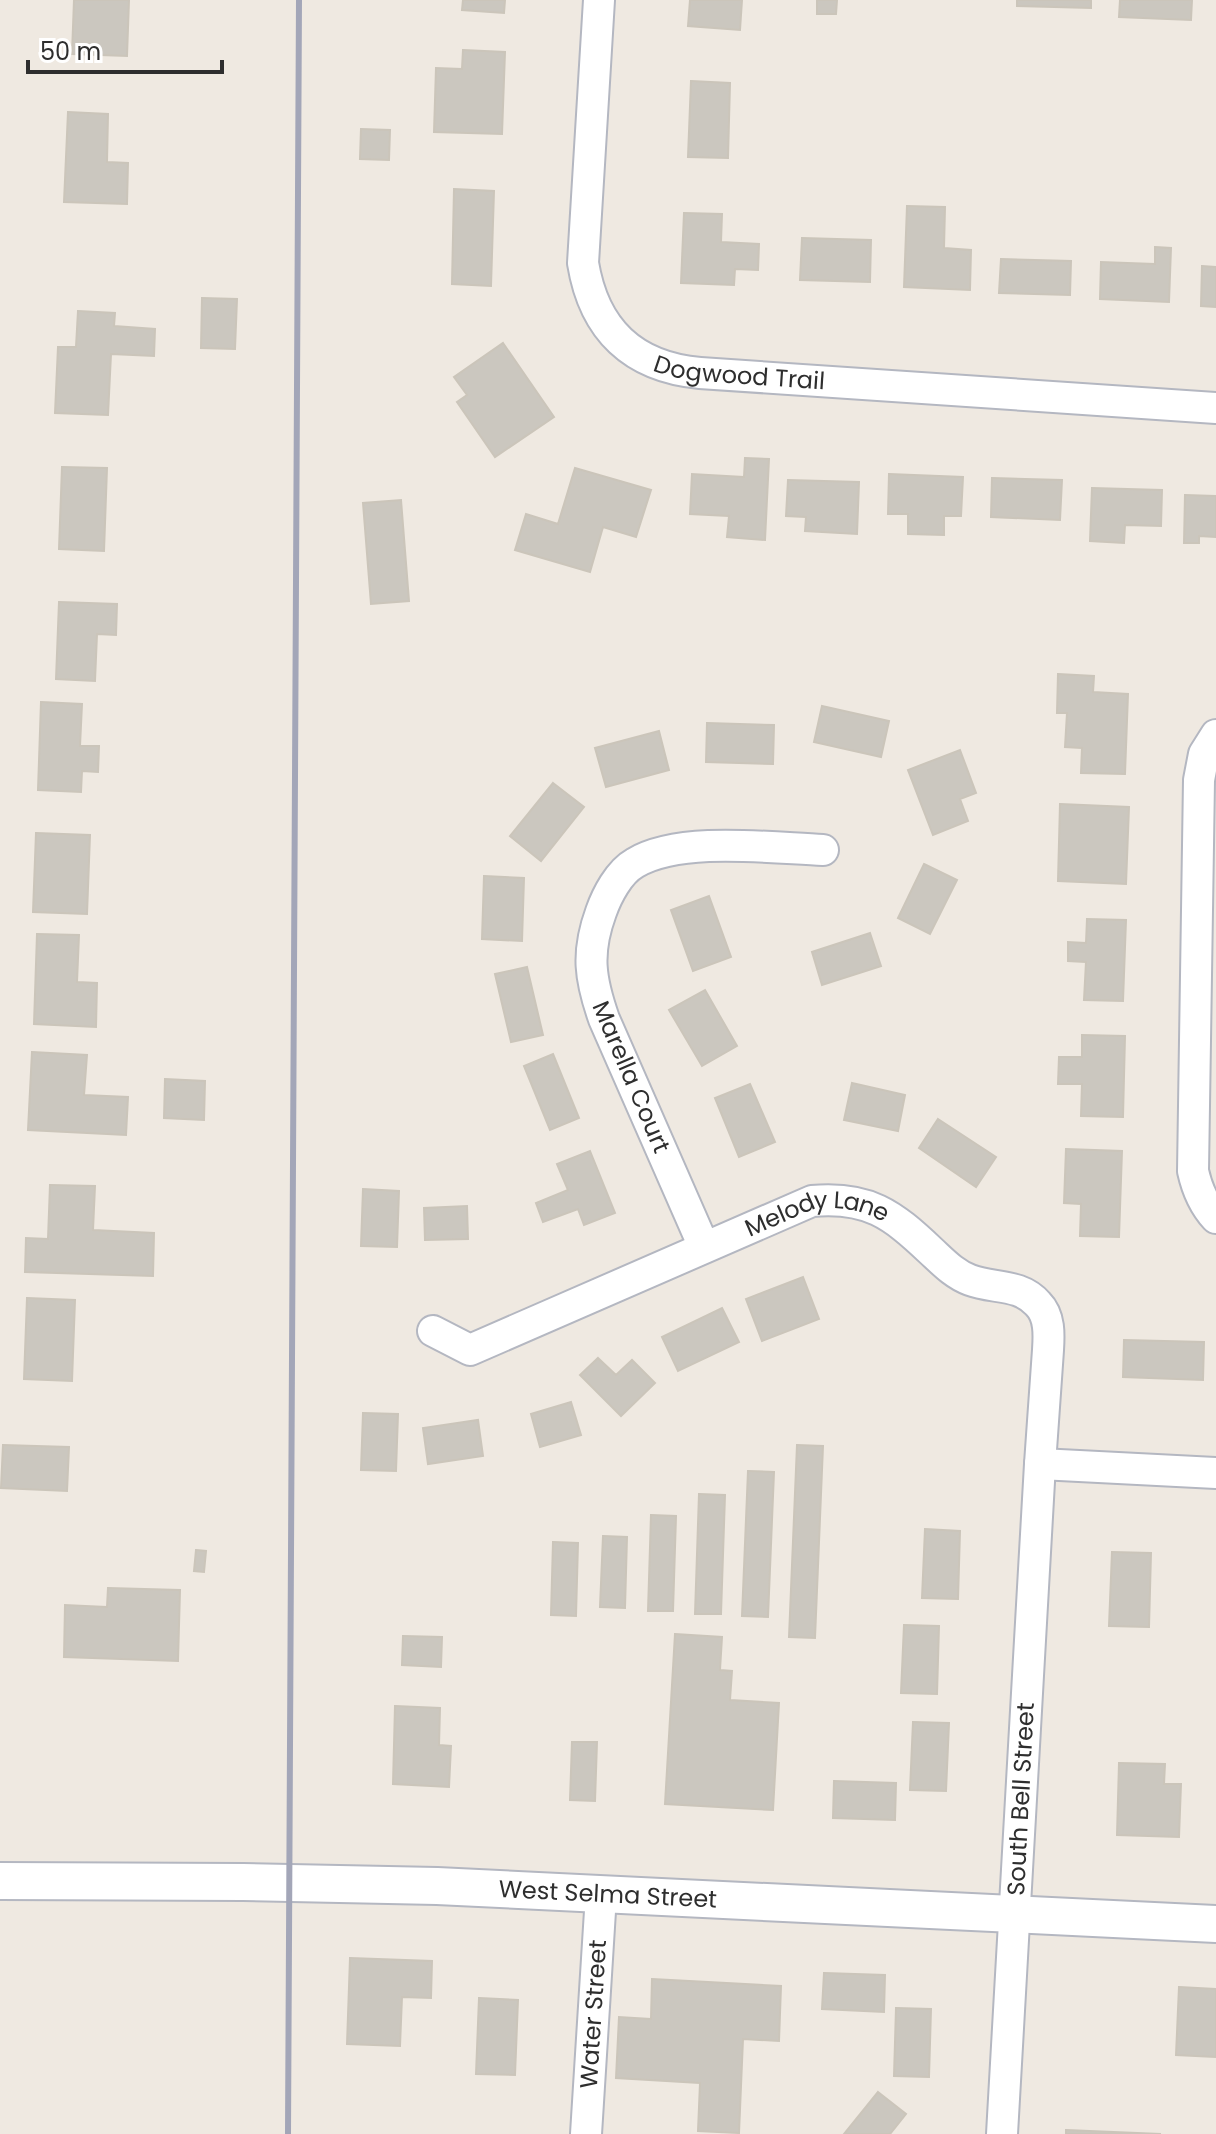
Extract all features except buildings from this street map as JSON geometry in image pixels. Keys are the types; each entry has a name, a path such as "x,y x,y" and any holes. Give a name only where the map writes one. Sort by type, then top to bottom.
{"street":[{"name":"Dogwood Trail","path":"599,0 583,263 591,299 600,317 625,346 642,358 660,366 700,373 1216,408"},
{"path":"1216,735 1204,754 1199,780 1193,1171 1196,1187 1216,1218"},
{"name":"Marella Court","path":"704,1247 594,990 590,957 595,927 604,902 617,881 633,863 659,852 724,846 823,850"},
{"name":"Melody Lane","path":"433,1331 470,1350 812,1201 833,1199 858,1202 904,1225 950,1269 971,1280 1014,1288 1040,1305 1049,1333 1040,1464"},
{"path":"1040,1464 1216,1473"},
{"name":"South Bell Street","path":"1002,2134 1040,1464"},
{"name":"West Selma Street","path":"0,1881 437,1886 1216,1924"},
{"name":"Water Street","path":"586,2134 601,1895"}],"railway":[{"path":"288,2134 299,0"}]}
